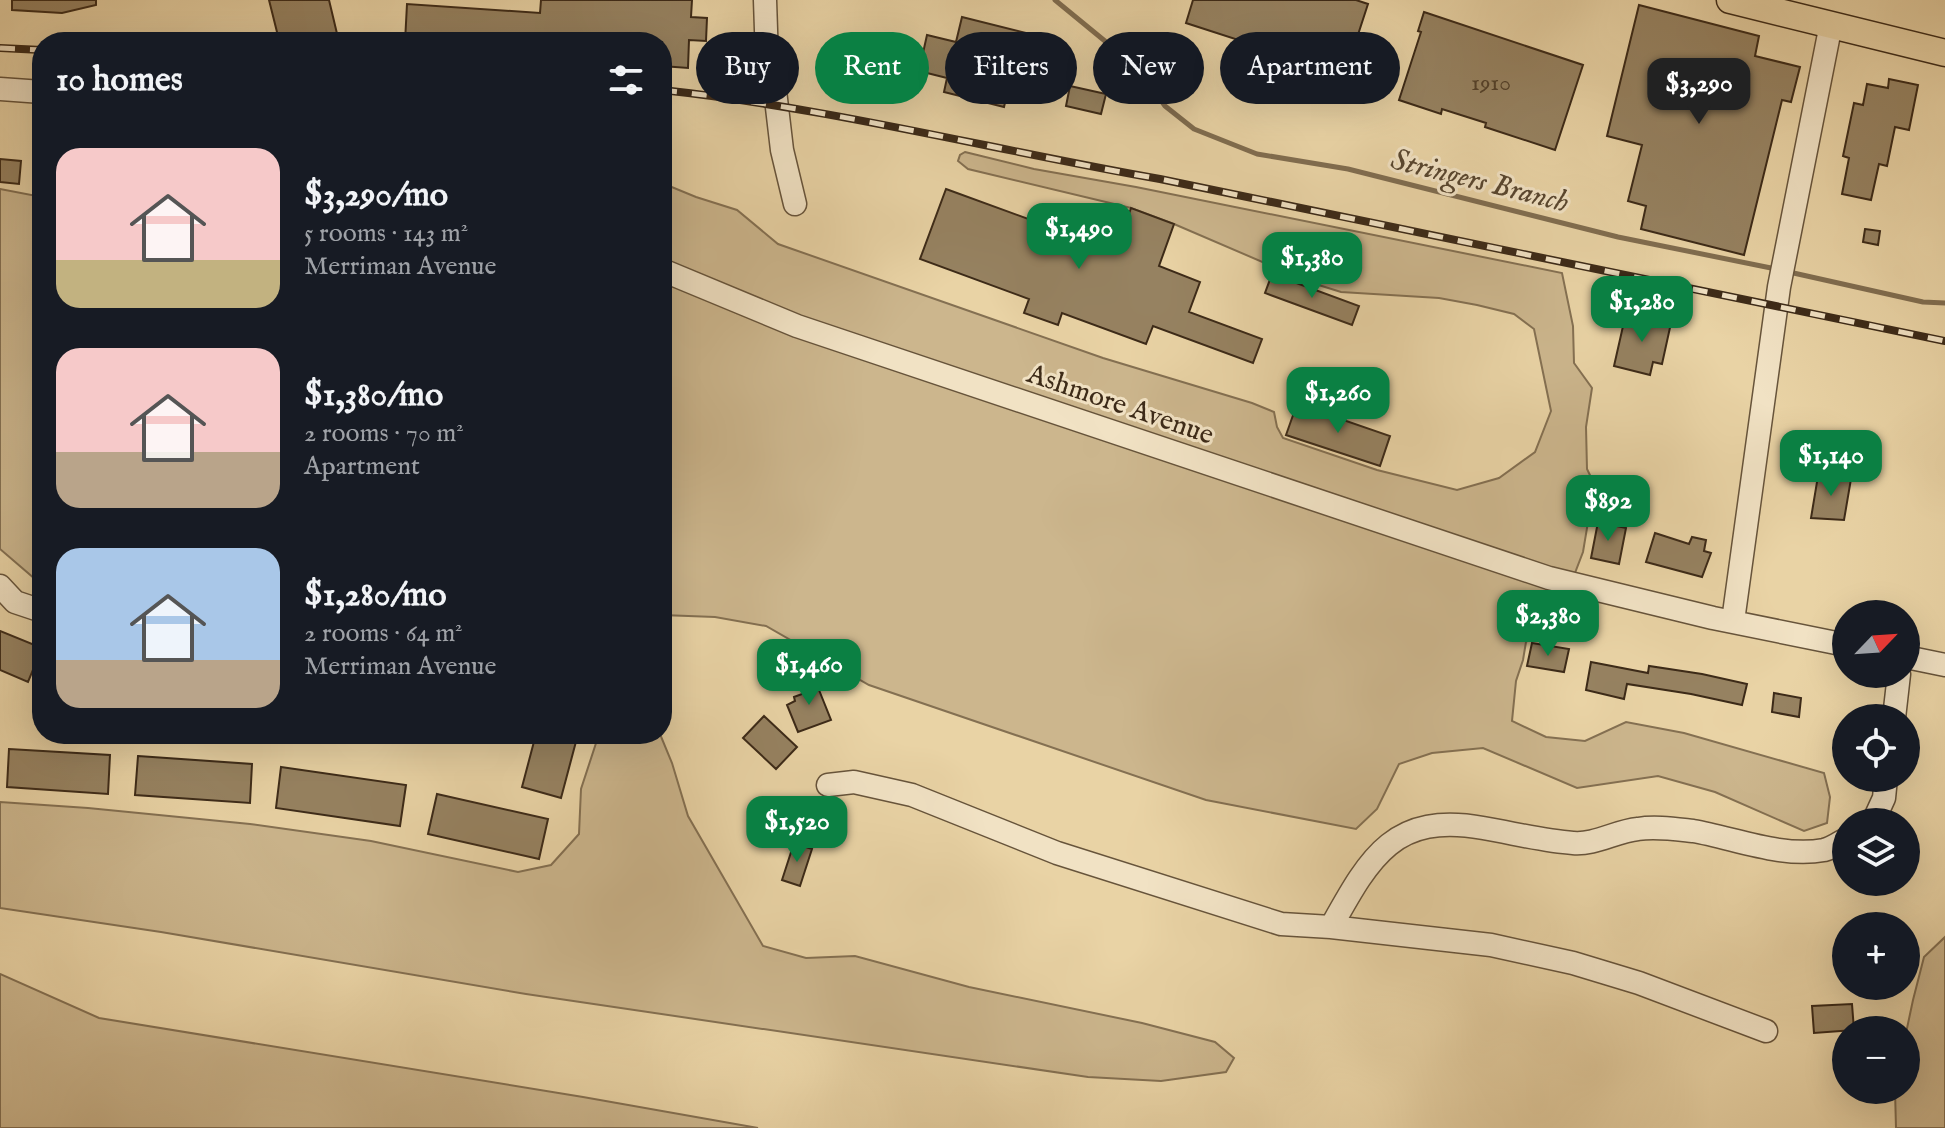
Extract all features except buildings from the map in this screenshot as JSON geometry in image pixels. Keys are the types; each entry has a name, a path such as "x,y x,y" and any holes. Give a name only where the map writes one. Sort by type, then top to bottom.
{"main road":[{"path":"1730,0 1945,53"}],"street":[{"path":"765,0 767,60 774,82 782,150 795,204"},
{"path":"1733,621 1783,262 1831,24"},
{"path":"0,89 32,91"},
{"name":"Ashmore Avenue","path":"672,274 797,326 1549,578 1832,642"},
{"path":"0,586 15,602 32,608"},
{"path":"1920,660 1945,665"},
{"path":"828,785 854,782 912,795 1057,853 1281,924 1491,945 1573,963 1639,983 1766,1031"},
{"path":"1331,927 1352,888 1396,837 1416,828 1437,824 1478,827 1575,844 1638,829 1671,829 1798,852 1832,847"}],"shaded area":[{"path":"965,152 1034,169 1562,273 1573,326 1574,363 1592,388 1586,427 1587,469 1600,496 1589,516 1583,552 1555,625 1526,642 1516,681 1512,721 1546,737 1585,741 1626,722 1684,733 1824,773 1830,797 1827,823 1804,831 1715,792 1658,776 1577,788 1483,748 1432,753 1399,764 1377,809 1356,829 1206,800 869,685 766,626 715,617 672,615 672,187 737,210 778,244 1103,358 1252,403 1274,412 1283,438 1377,470 1457,490 1499,478 1535,452 1551,411 1534,329 1514,314 1439,298 1341,292 1309,282 1131,208 968,169 958,161"},
{"path":"0,189 32,195 32,576 0,549"},
{"path":"596,744 664,744 688,816 763,946 806,958 855,956 969,987 1142,1023 1215,1042 1234,1058 1226,1072 1161,1081 1088,1077 526,994 0,908 0,802 250,824 371,841 518,872 551,865 579,834 581,789"},
{"path":"1945,937 1945,1128 1896,1128 1895,1104 1920,1104 1920,1016 1910,1016 1913,1000 1920,1000 1920,973 1924,957"},
{"path":"0,974 99,1018 758,1128 0,1128"}],"waterway":[{"name":"Stringers Branch","path":"1055,0 1139,69 1165,106 1194,129 1257,154 1348,169 1618,237 1776,269"},
{"name":"Stringers Branch","path":"1789,272 1923,302 1945,303"}],"railway":[{"path":"0,48 32,50"},
{"path":"672,91 787,107 912,130 1945,341"}]}
